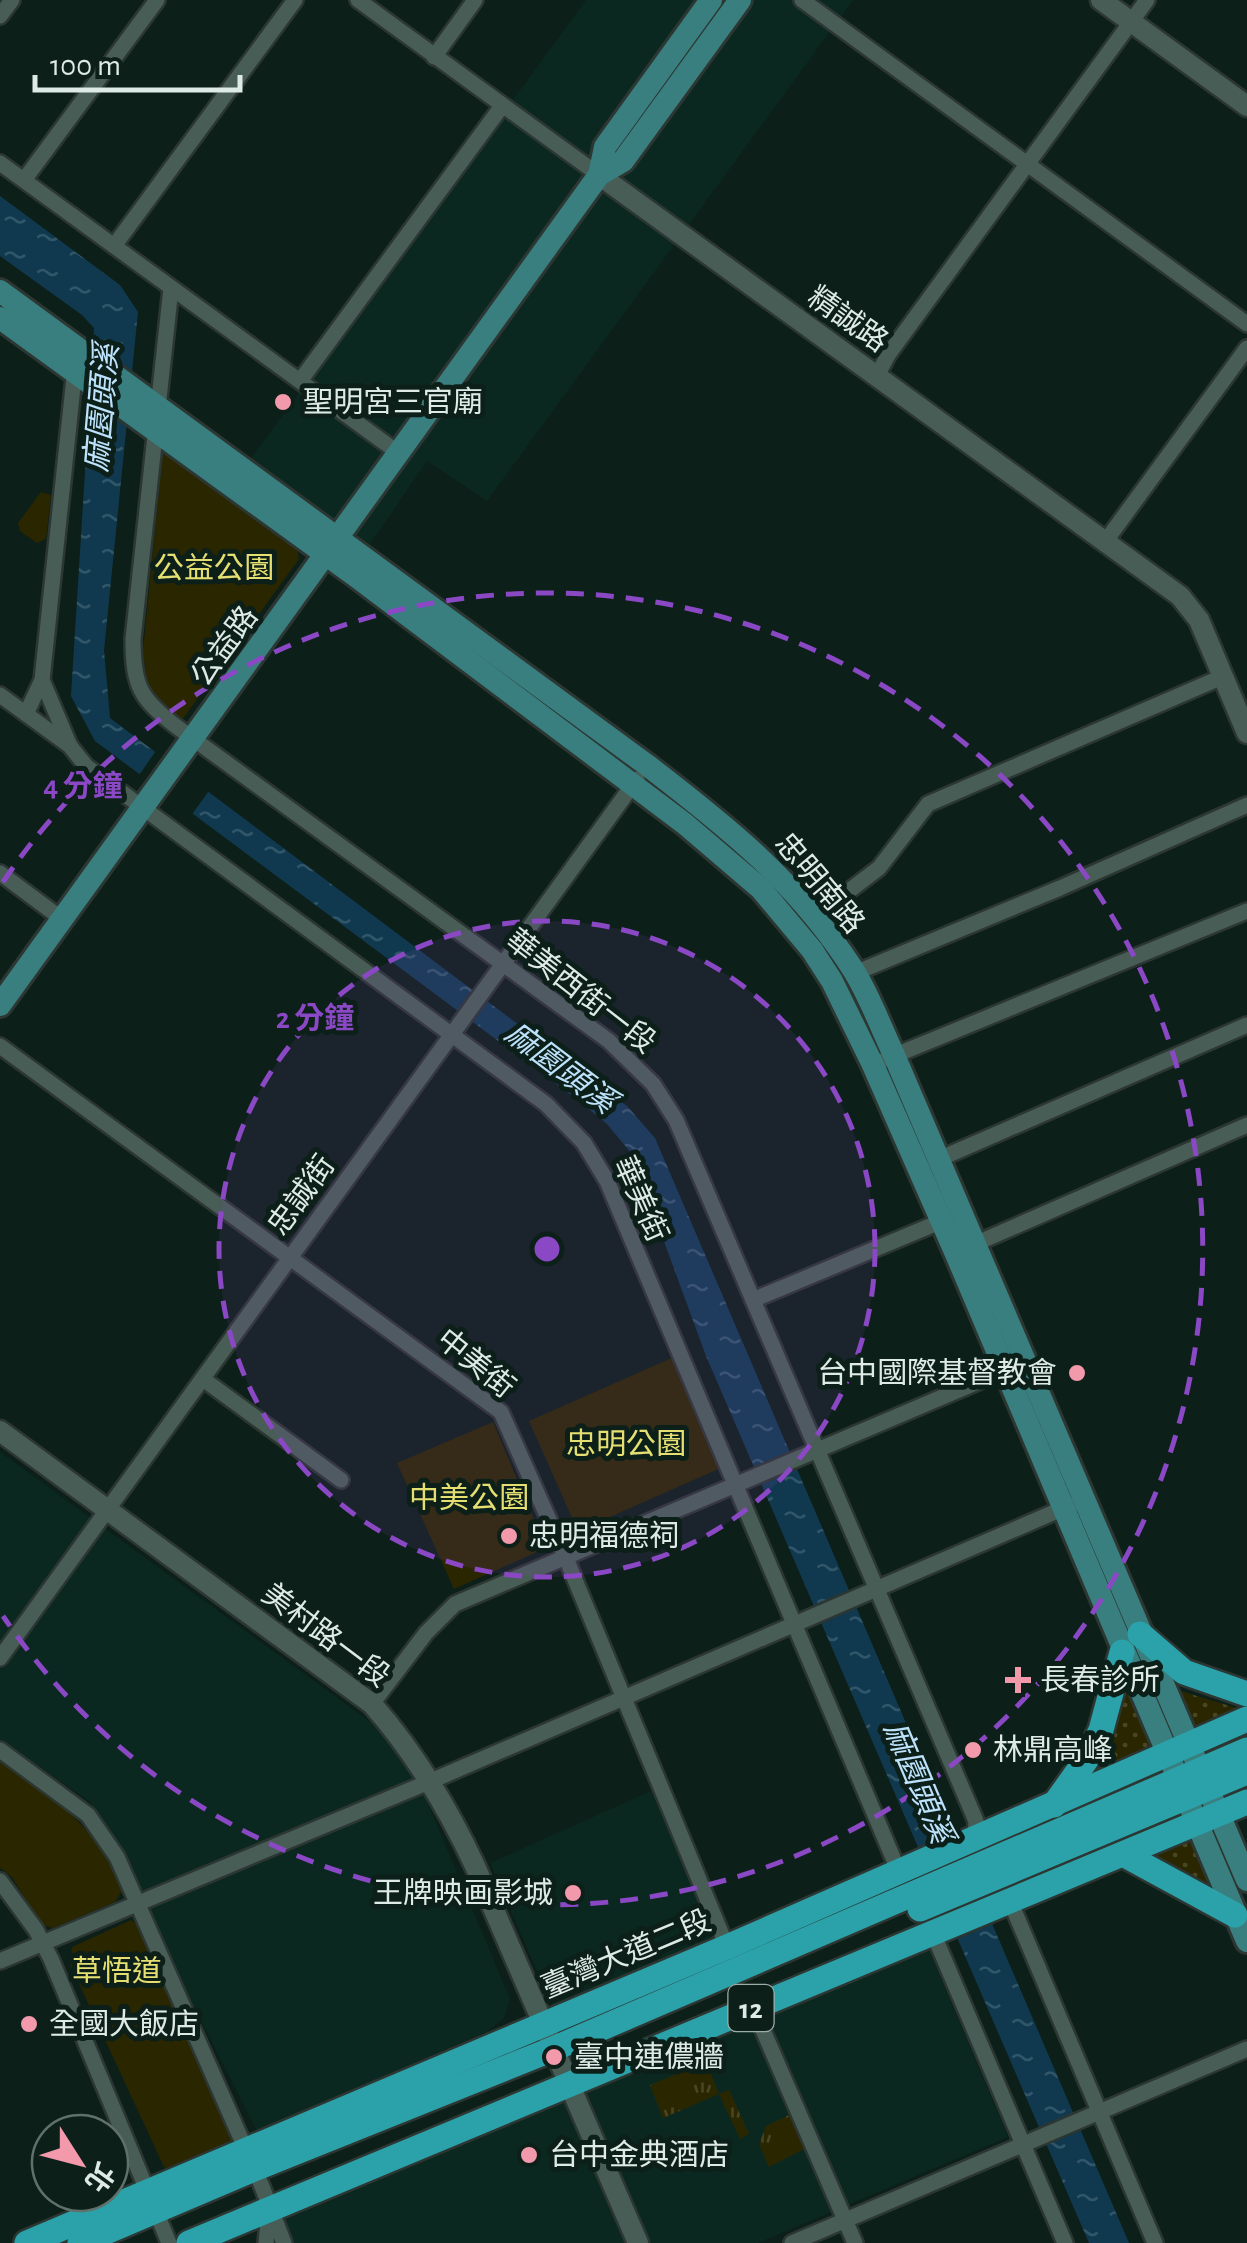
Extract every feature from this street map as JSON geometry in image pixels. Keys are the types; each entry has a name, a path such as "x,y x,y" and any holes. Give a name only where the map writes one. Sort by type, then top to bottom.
{"main road":[{"name":"公益路","path":"600,175 605,147 711,0"},
{"name":"公益路","path":"0,1006 600,175 624,161 740,0"},
{"name":"忠明南路","path":"2,296 80,363 640,774 750,846 816,916 855,973 942,1221 1016,1366"},
{"name":"忠明南路","path":"0,318 80,363"},
{"name":"忠明南路","path":"640,774 789,920 884,1060 939,1159 976,1243 1016,1366 1208,1819"},
{"path":"1054,1806 1086,1760 1101,1730 1131,1642 1184,1672 1247,1694"},
{"name":"臺灣大道二段","path":"189,2243 258,2178 542,2024 728,1947 910,1892 986,1859 1054,1806 1247,1719"},
{"name":"臺灣大道二段","path":"1193,1784 1247,1750"},
{"name":"臺灣大道二段","path":"27,2243 158,2218 561,2065 910,1892 986,1859 1193,1784 1247,1772"},
{"name":"臺灣大道二段","path":"80,2243 158,2218 561,2065 753,2006 1247,1802"},
{"path":"1208,1819 1247,1880"},
{"path":"1208,1819 1247,1941"},
{"path":"1124,1854 1236,1914"},
{"name":"臺灣大道二段","path":"121,2243 158,2218"}],"street":[{"path":"0,16 12,0"},
{"path":"24,180 157,0"},
{"path":"114,246 295,0"},
{"name":"精誠路","path":"358,0 1180,596 1191,608 1247,734"},
{"path":"434,57 476,0"},
{"path":"802,0 1247,324"},
{"path":"1101,0 1247,106"},
{"path":"877,376 888,355 1147,0"},
{"path":"300,381 502,106"},
{"path":"0,163 400,454"},
{"name":"華美西街一段","path":"171,288 133,659 136,679 150,707 188,746 498,968 610,1041 653,1084 676,1120 870,1590 976,1821 986,1859"},
{"path":"1105,542 1247,348"},
{"path":"26,714 42,680 65,449 80,363"},
{"path":"816,916 879,868 928,804 1222,677"},
{"path":"42,680 70,746"},
{"name":"華美街","path":"0,695 70,746 86,766 145,804 453,1032 546,1104 584,1143 607,1181 741,1483 910,1892"},
{"name":"忠誠街","path":"0,1658 640,774"},
{"path":"855,973 1247,806"},
{"path":"0,874 62,919"},
{"path":"884,1060 1247,911"},
{"path":"939,1159 1247,1025"},
{"name":"中美街","path":"0,1046 501,1412 728,1947"},
{"path":"976,1243 1247,1125"},
{"path":"753,1300 942,1221"},
{"path":"372,1704 426,1633 455,1604 1016,1366"},
{"path":"203,1379 341,1480"},
{"name":"美村路一段","path":"0,1431 372,1704 401,1738 430,1781 475,1866 638,2243"},
{"path":"0,1961 1073,1504"},
{"path":"0,1750 88,1815 116,1856 284,2243"},
{"path":"0,1881 42,1943 158,2218"},
{"path":"1010,1901 1156,2243"},
{"path":"933,1933 1026,2143 1065,2243"},
{"path":"753,2006 855,2243"},
{"path":"792,2243 1247,2049"},
{"path":"258,2178 266,2243"}],"shaded area":[{"path":"586,0 853,0 487,501 427,461 370,544 250,460"},
{"path":"0,1452 373,1724 410,1761 510,1999 504,2018 488,2031 257,2131 90,1802 0,1739"},
{"path":"651,1791 714,1936 553,2008 490,1863"},
{"path":"928,1948 1008,2137 758,2243 291,2243 282,2221"}],"green space":[{"name":"公益公園","path":"163,450 297,547 299,559 179,724 161,708 151,692 143,650"},
{"path":"41,492 51,495 46,539 37,543 20,531 18,523"},
{"name":"忠明公園","path":"674,1357 723,1467 578,1531 529,1421"},
{"name":"中美公園","path":"493,1422 546,1548 454,1589 397,1463"},
{"path":"1122,1665 1160,1752 1065,1796"},
{"path":"1167,1687 1247,1711 1191,1738"},
{"name":"草悟道","path":"0,1759 56,1801 85,1829 123,1889 115,1902 53,1928 41,1925 12,1877 0,1868"},
{"path":"1194,1833 1227,1905 1132,1855"},
{"name":"草悟道","path":"131,1920 144,1930 234,2136 232,2145 175,2170 164,2167 70,1964 72,1947"},
{"path":"706,2062 719,2094 663,2118 650,2085"},
{"path":"729,2090 749,2134 740,2139 719,2094"},
{"path":"789,2115 804,2149 769,2167 759,2144 766,2126"}],"water":[{"name":"麻園頭溪","path":"0,196 120,285 138,312 104,650 110,718 627,1106 655,1138 1129,2243 1089,2243 706,1356 632,1154 607,1124 579,1101 95,741 71,696 94,328 82,315 0,256"}],"pier":[{"path":"158,748 211,788 190,817 137,778"}],"place":[{"name":"聖明宮三官廟","path":"283,402"},
{"name":"台中國際基督教會","path":"1077,1373"},
{"name":"忠明福德祠","path":"509,1536"},
{"name":"長春診所","path":"1018,1680"},
{"name":"林鼎高峰","path":"973,1750"},
{"name":"王牌映画影城","path":"573,1893"},
{"name":"全國大飯店","path":"29,2024"},
{"name":"臺中連儂牆","path":"554,2057"},
{"name":"台中金典酒店","path":"529,2155"}]}
